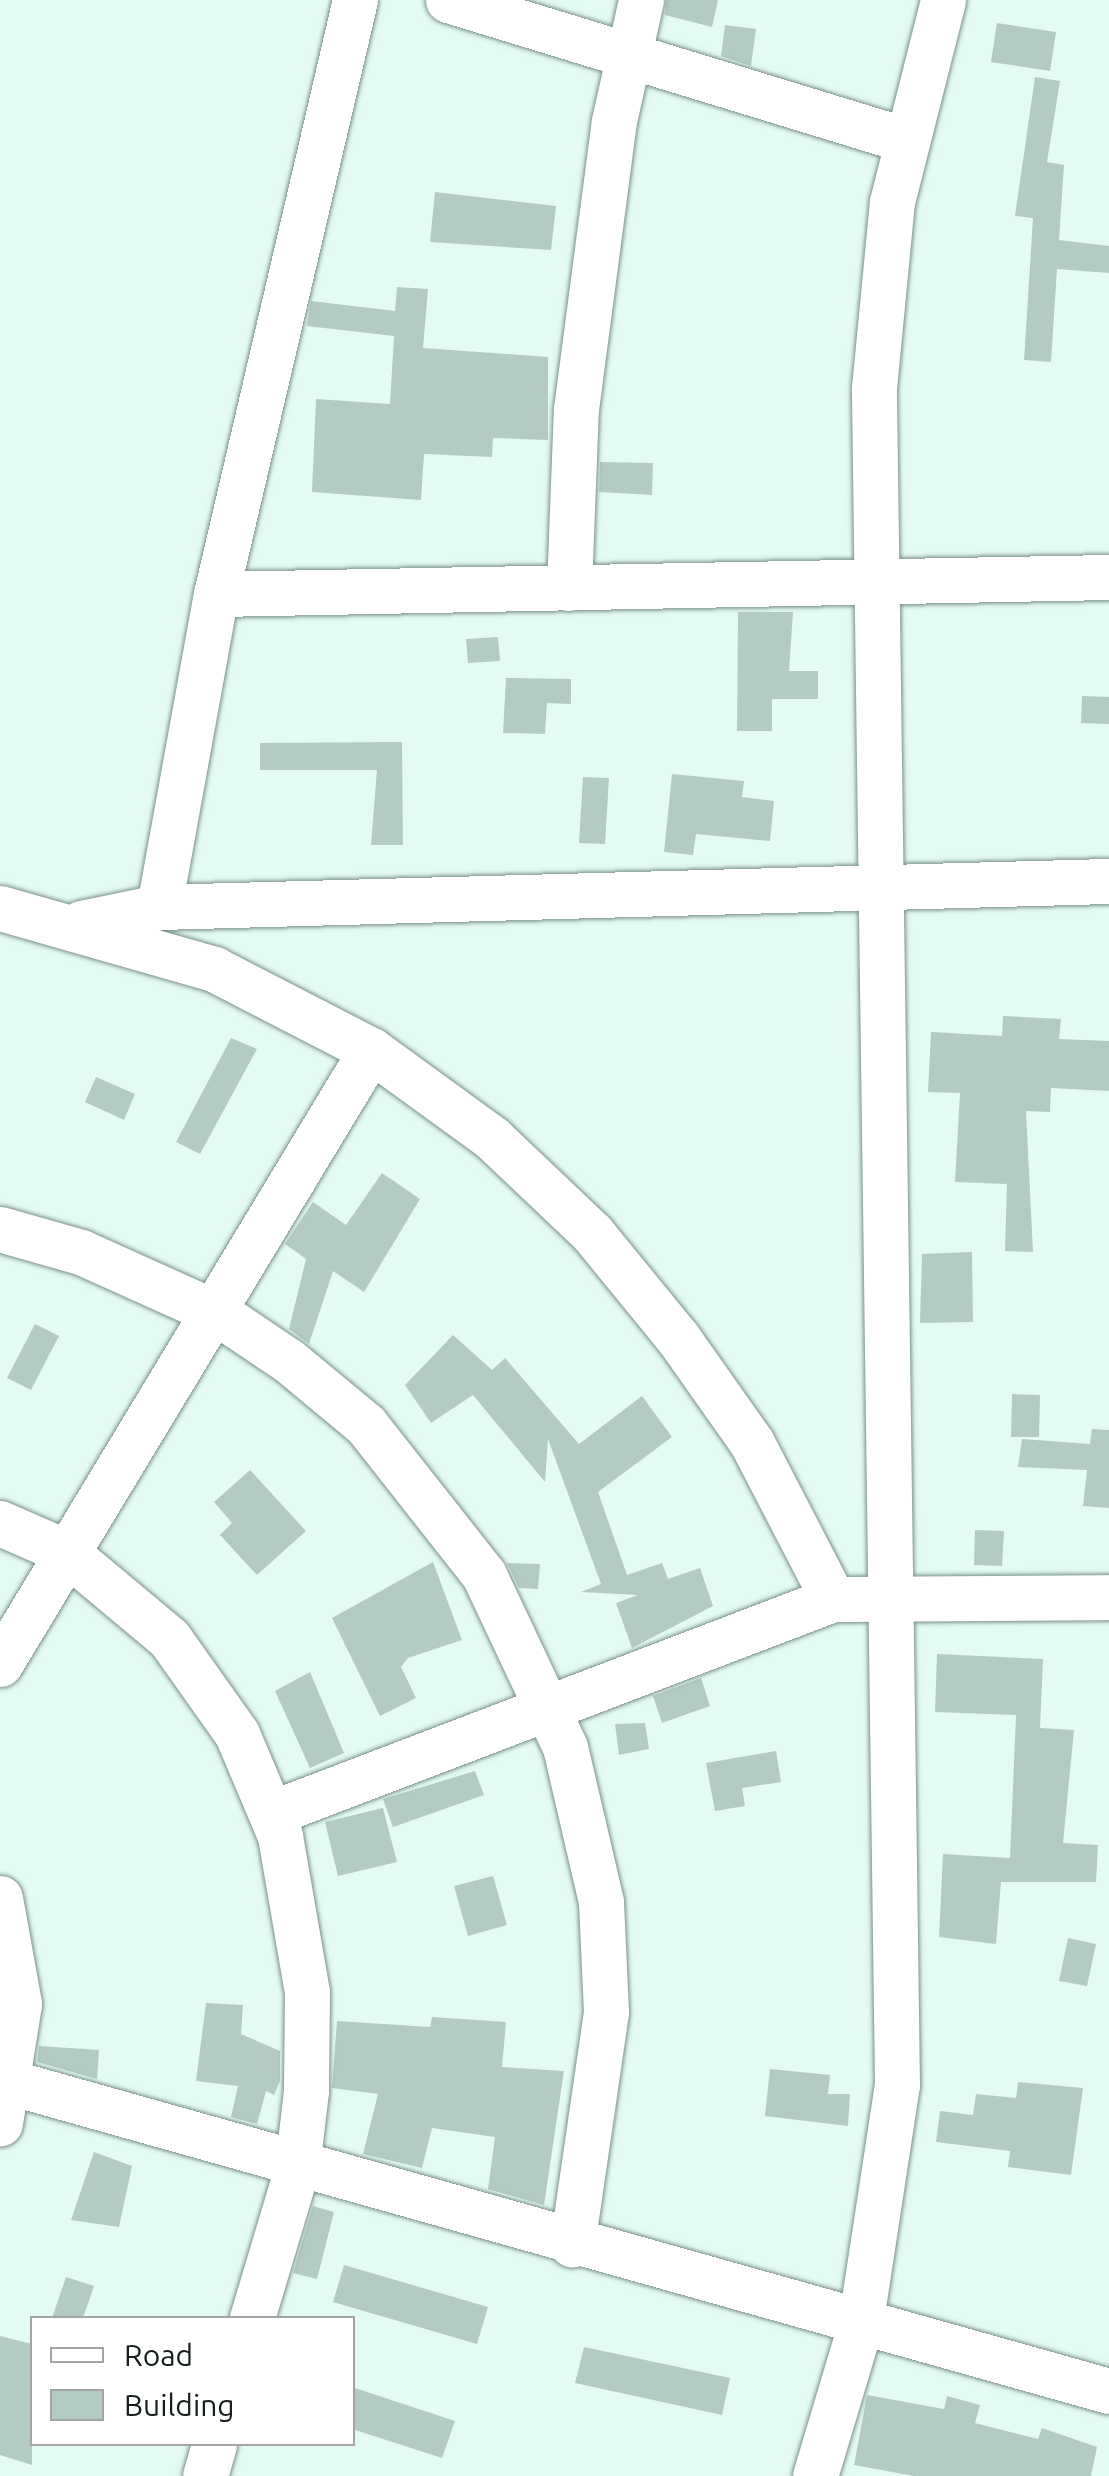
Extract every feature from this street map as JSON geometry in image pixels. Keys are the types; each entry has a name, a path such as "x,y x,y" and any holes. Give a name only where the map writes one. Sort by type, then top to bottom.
{"street":[{"path":"158,907 216,594 354,0"},
{"path":"448,0 906,140"},
{"path":"569,588 576,409 640,0"},
{"path":"815,2476 860,2326 897,2086 874,388 906,140 943,0"},
{"path":"216,594 1109,577"},
{"path":"78,923 158,907 880,884 1109,881"},
{"path":"0,908 78,923 214,970 370,1050 492,1138 592,1233 752,1444 833,1599"},
{"path":"0,1664 66,1552 220,1314 370,1050"},
{"path":"0,1230 82,1252 220,1314 366,1425 431,1497 484,1574 547,1703 601,1902 606,2012 572,2245"},
{"path":"0,1523 66,1552 169,1638 237,1734 272,1812 306,1992 297,2168 253,2316"},
{"path":"272,1812 547,1703 833,1599 1109,1597"},
{"path":"0,1898 19,2004 6,2103 297,2168 1109,2392"},
{"path":"204,2476 213,2446"}],"building":[{"path":"666,0 718,0 712,27 665,15"},
{"path":"997,23 1056,32 1050,71 991,62"},
{"path":"725,25 756,29 751,66 721,56"},
{"path":"1035,77 1060,81 1047,162 1064,165 1059,240 1109,246 1109,273 1057,269 1051,362 1024,360 1033,218 1015,216"},
{"path":"435,192 556,206 551,250 430,242"},
{"path":"397,287 428,289 423,348 548,357 548,440 493,438 492,457 424,454 421,500 312,492 316,399 390,404 394,336 307,326 311,301 395,311"},
{"path":"600,462 653,463 652,495 599,492"},
{"path":"738,612 793,612 789,671 818,671 818,699 772,699 772,731 737,731"},
{"path":"498,637 500,661 468,663 466,639"},
{"path":"506,678 571,679 571,704 547,703 545,734 503,733"},
{"path":"1082,696 1109,697 1109,724 1081,723"},
{"path":"402,742 403,845 371,845 377,770 260,770 260,743"},
{"path":"672,774 744,781 742,797 774,801 770,841 696,834 693,855 664,852"},
{"path":"583,777 609,778 605,844 579,843"},
{"path":"1003,1016 1061,1019 1059,1039 1109,1041 1109,1091 1051,1088 1050,1112 1026,1111 1033,1252 1005,1251 1007,1184 955,1182 960,1093 928,1092 931,1032 1002,1036"},
{"path":"231,1038 257,1049 200,1154 176,1142"},
{"path":"96,1077 135,1094 124,1120 85,1102"},
{"path":"382,1173 420,1199 364,1292 333,1271 309,1344 289,1329 306,1259 285,1244 313,1202 346,1225"},
{"path":"972,1252 973,1322 920,1323 922,1254"},
{"path":"35,1324 59,1336 31,1390 7,1378"},
{"path":"453,1335 492,1370 505,1358 579,1444 642,1396 672,1437 598,1492 627,1575 662,1563 668,1579 700,1568 713,1606 632,1648 616,1603 638,1595 581,1592 601,1584 548,1439 545,1482 473,1395 431,1423 405,1385"},
{"path":"1012,1394 1040,1395 1039,1437 1011,1437"},
{"path":"1092,1429 1109,1430 1109,1508 1083,1506 1087,1470 1018,1467 1022,1439 1090,1444"},
{"path":"250,1470 306,1531 257,1575 220,1535 232,1523 214,1502"},
{"path":"975,1530 1004,1531 1002,1566 974,1565"},
{"path":"433,1562 462,1640 408,1658 401,1667 416,1698 380,1716 332,1618"},
{"path":"507,1563 540,1564 538,1589 519,1588"},
{"path":"937,1654 1043,1659 1040,1728 1074,1730 1063,1843 1098,1845 1096,1882 1001,1882 996,1944 939,1937 943,1854 1010,1858 1016,1715 935,1712"},
{"path":"310,1672 344,1753 310,1768 275,1691"},
{"path":"701,1678 710,1706 662,1723 653,1696"},
{"path":"645,1723 649,1749 619,1755 615,1724"},
{"path":"776,1751 781,1782 742,1788 745,1806 715,1811 706,1763"},
{"path":"475,1771 484,1795 393,1827 383,1799"},
{"path":"383,1808 397,1862 338,1876 325,1822"},
{"path":"493,1876 507,1925 468,1936 454,1886"},
{"path":"1068,1938 1096,1944 1087,1986 1059,1981"},
{"path":"206,2003 243,2005 241,2034 280,2051 280,2081 274,2095 266,2091 257,2124 231,2117 238,2086 196,2081"},
{"path":"432,2017 506,2022 502,2067 564,2071 544,2205 488,2189 495,2137 432,2128 422,2168 363,2154 378,2094 332,2088 337,2021 430,2027"},
{"path":"39,2046 99,2050 97,2079 37,2062"},
{"path":"770,2069 830,2075 828,2094 850,2094 848,2126 765,2116"},
{"path":"1018,2082 1083,2088 1071,2175 1008,2167 1010,2151 936,2142 940,2111 973,2115 976,2094 1016,2098"},
{"path":"94,2152 132,2166 119,2227 71,2220"},
{"path":"313,2206 334,2212 317,2279 293,2273"},
{"path":"344,2265 488,2307 477,2344 333,2302"},
{"path":"66,2277 94,2286 84,2316 53,2316"},
{"path":"0,2336 30,2344 32,2465 0,2455"},
{"path":"584,2347 730,2378 722,2415 575,2383"},
{"path":"355,2388 455,2421 442,2458 355,2430"},
{"path":"867,2395 944,2409 947,2396 980,2405 975,2423 1038,2439 1042,2428 1097,2447 1091,2476 914,2476 854,2465"}]}
